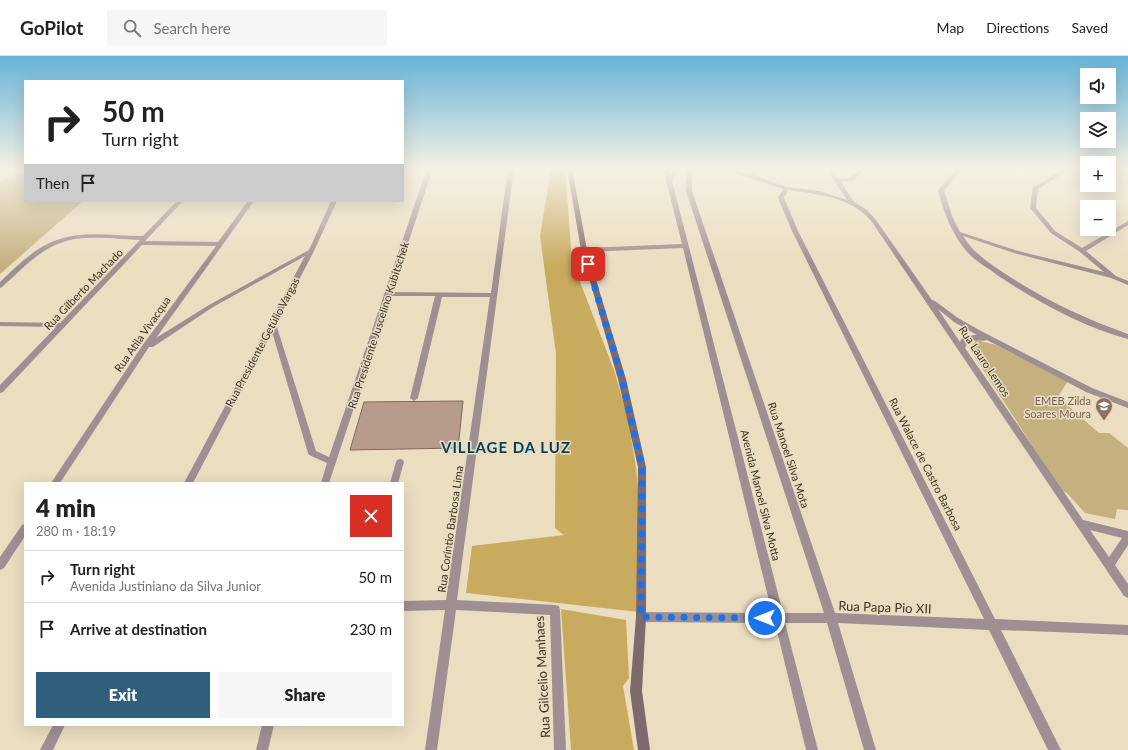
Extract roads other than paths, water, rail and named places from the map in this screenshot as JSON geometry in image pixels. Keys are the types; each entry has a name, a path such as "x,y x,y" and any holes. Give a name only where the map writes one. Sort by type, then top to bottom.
{"street":[{"name":"Rua Presidente Juscelino Kubitschek","path":"326,482 419,200"},
{"name":"Rua Coríntio Barbosa Lima","path":"431,750 507,200"},
{"path":"576,200 584,250 622,379 642,467 641,617 636,691 644,750"},
{"name":"Avenida Manoel Silva Motta","path":"674,200 812,750"},
{"name":"Rua Manoel Silva Mota","path":"692,200 832,618 870,750"},
{"name":"Rua Walace de Castro Barbosa","path":"782,200 795,231 1055,750"},
{"path":"843,200 852,203"},
{"name":"Rua Lauro Lemos","path":"850,200 865,211 874,221 1128,593"},
{"path":"943,200 946,212 958,233 974,254 1019,287 1102,328 1128,337"},
{"path":"1034,200 1033,208 1053,232 1082,251 1114,276"},
{"name":"Rua Gilberto Machado","path":"0,390 179,202"},
{"name":"Rua Atila Vivacqua","path":"56,482 145,348 250,202"},
{"name":"Rua Presidente Getúlio Vargas","path":"189,482 311,251 334,202"},
{"path":"1082,251 1128,223"},
{"path":"958,233 1016,252 1114,276 1128,282"},
{"path":"0,286 48,247 59,241 76,238 146,238"},
{"path":"141,243 220,244"},
{"path":"584,250 686,246"},
{"path":"145,348 211,306 311,251"},
{"path":"388,294 494,295"},
{"path":"414,398 440,295"},
{"path":"927,297 956,320 1089,390 1128,405"},
{"path":"272,322 312,453 333,462"},
{"path":"0,324 62,325"},
{"path":"961,348 965,340 974,337 999,342"},
{"path":"394,482 400,462"},
{"path":"1080,523 1128,536 1109,565"},
{"path":"0,566 24,530"},
{"name":"Rua Gilcelio Manhaes","path":"404,606 450,605 555,610 560,750"},
{"name":"Rua Papa Pio XII","path":"641,617 832,618 1128,630"},
{"path":"46,750 58,726"},
{"path":"262,750 268,726"}],"place":[{"name":"EMEB Zilda Soares Moura","path":"1104,421"}],"district":[{"name":"VILLAGE DA LUZ","path":"506,447"}]}
